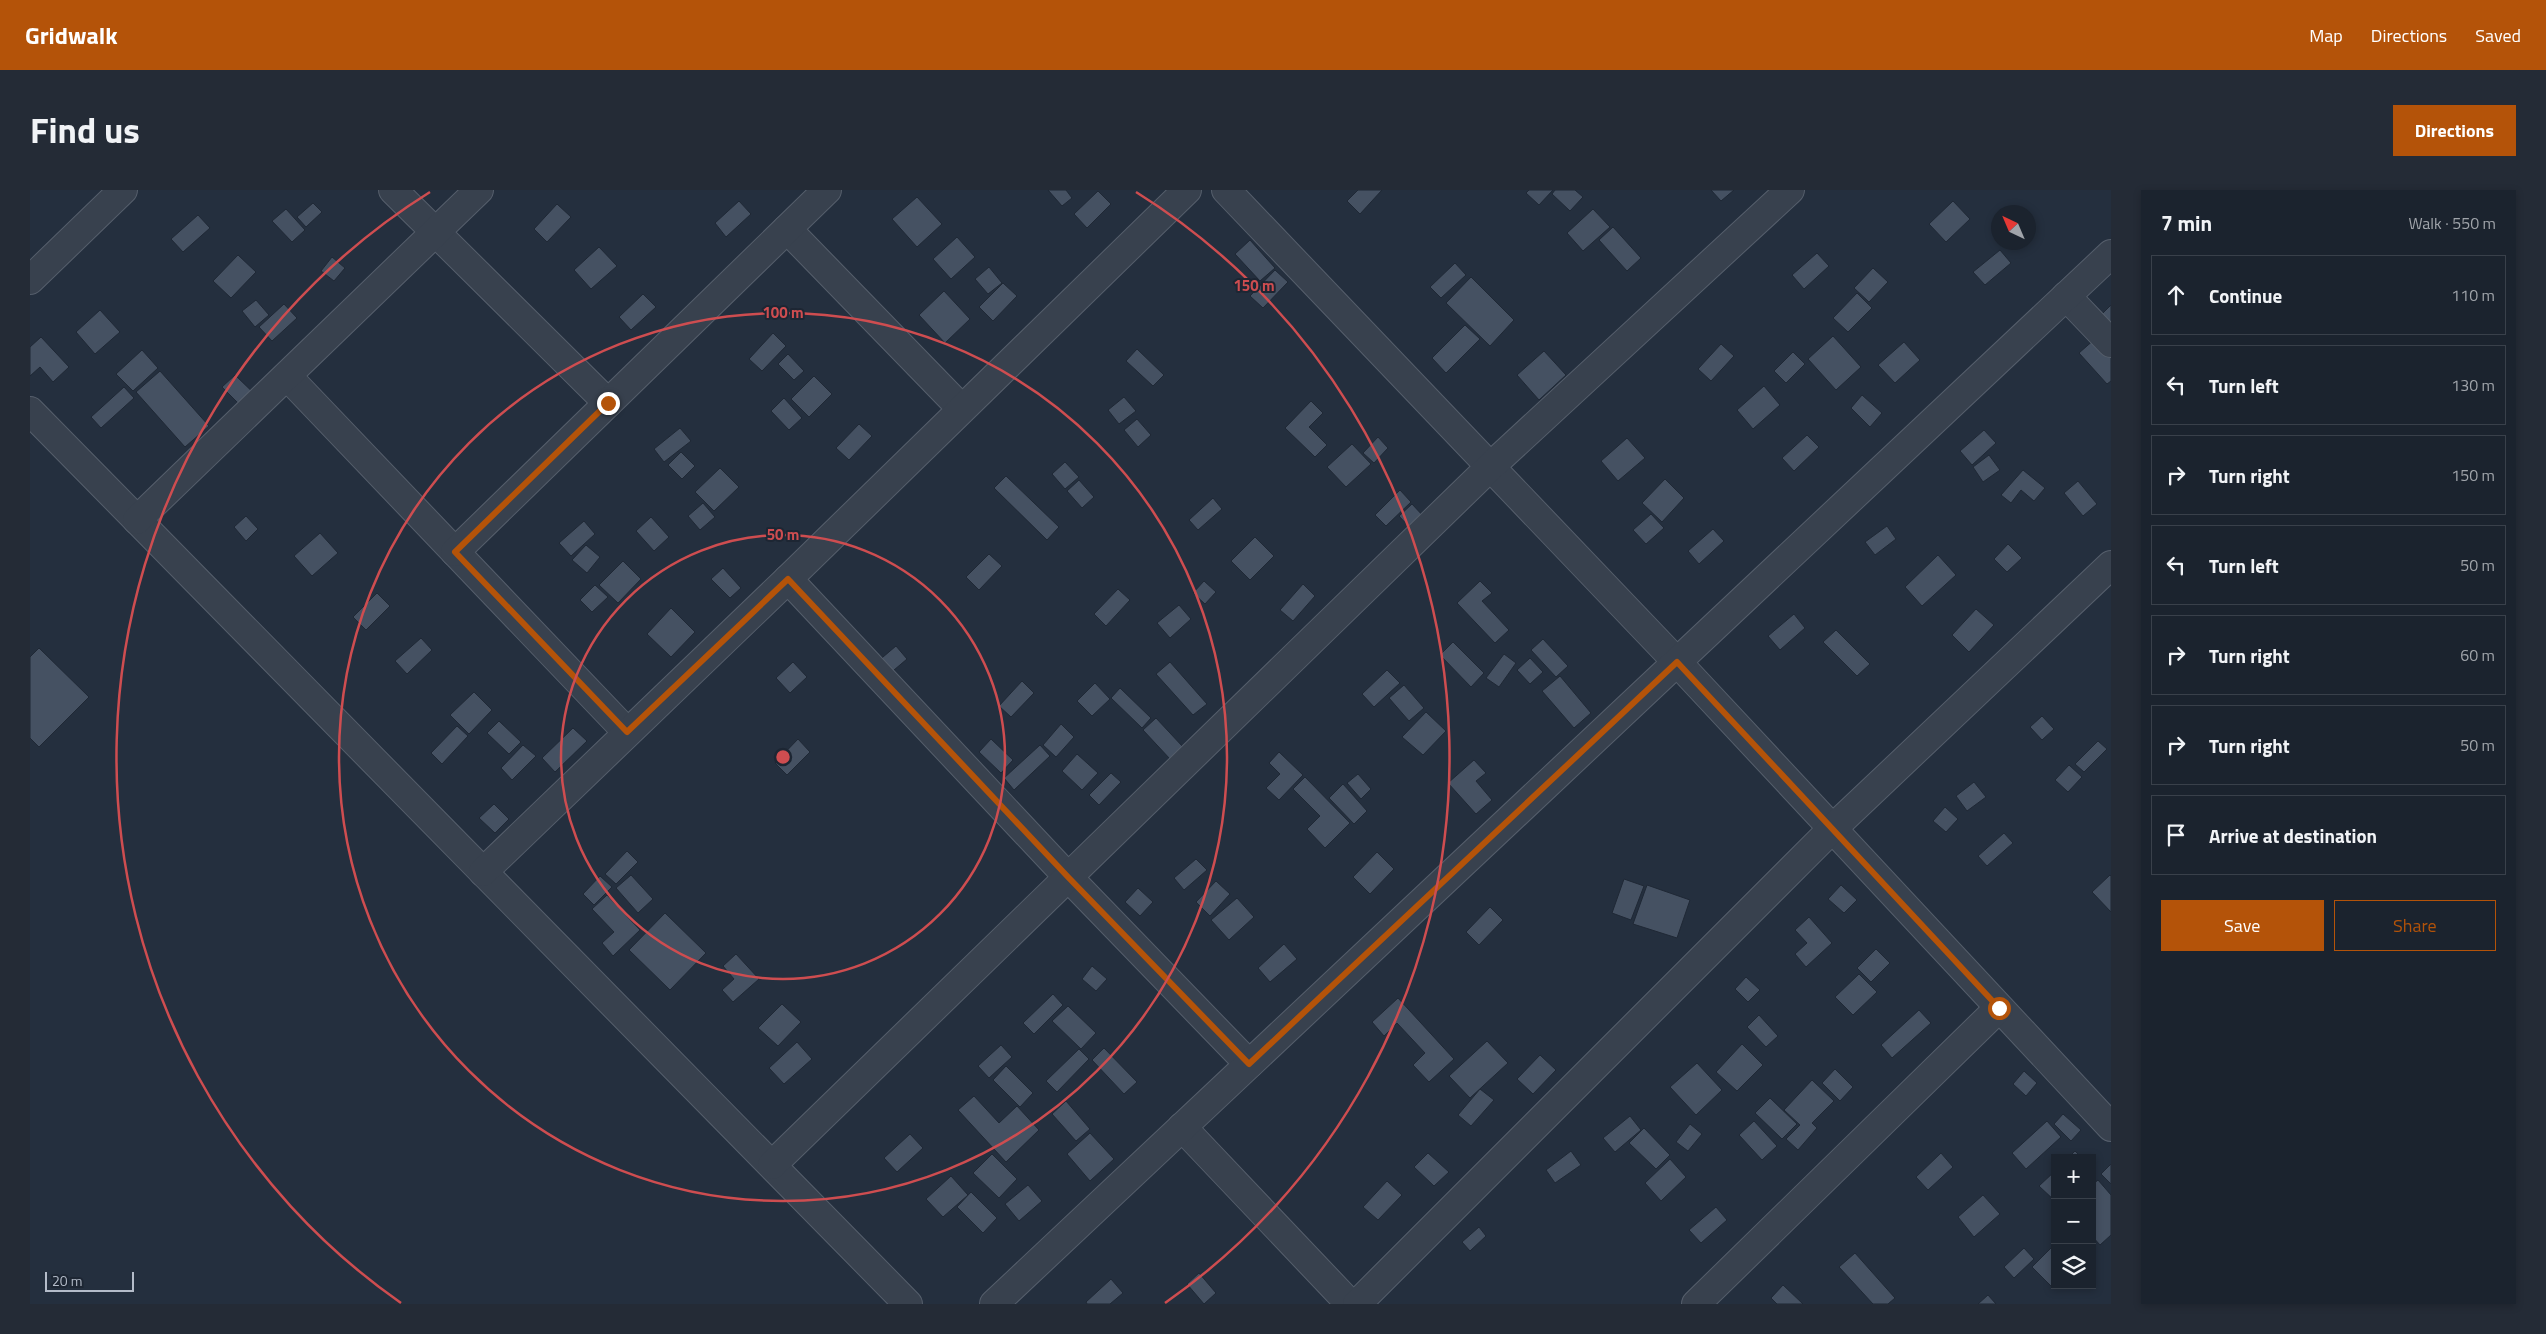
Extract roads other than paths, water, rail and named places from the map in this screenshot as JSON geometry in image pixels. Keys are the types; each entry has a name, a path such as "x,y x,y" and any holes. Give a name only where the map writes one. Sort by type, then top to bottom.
{"street":[{"path":"393,190 608,403"},
{"path":"137,520 478,190"},
{"path":"455,552 827,190"},
{"path":"483,872 788,579 961,408 1187,190"},
{"path":"1226,190 1677,662 1831,830 2111,1127"},
{"path":"772,1165 1490,467 1790,190"},
{"path":"30,280 117,192"},
{"path":"787,228 961,408"},
{"path":"994,1304 2111,254"},
{"path":"2066,296 2111,343"},
{"path":"287,376 627,732"},
{"path":"30,411 908,1304"},
{"path":"1357,1304 1831,830 2111,565"},
{"path":"788,579 1068,877 1249,1064"},
{"path":"1696,1304 1999,1008"},
{"path":"1182,1127 1350,1304"}]}
